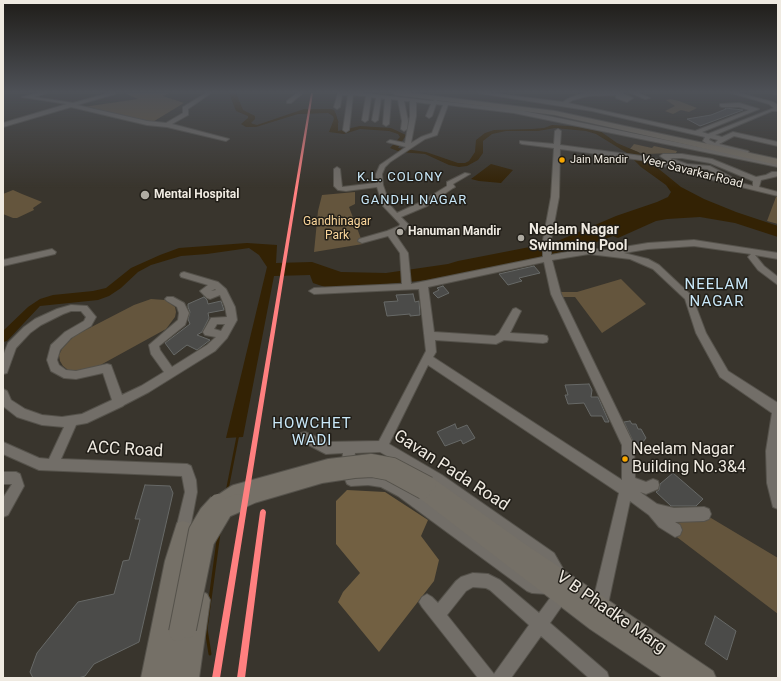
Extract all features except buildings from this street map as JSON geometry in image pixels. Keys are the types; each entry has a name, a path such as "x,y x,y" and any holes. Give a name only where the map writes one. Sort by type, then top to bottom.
{"highway":[{"path":"595,125 778,162"},
{"path":"651,125 719,141 778,158"}],"main road":[{"name":"V B Phadke Marg","path":"182,630 205,541 224,509 253,496 321,476 372,470 388,473 426,488 513,552 557,587 598,614 706,678"},
{"path":"151,678 174,561 183,530"},
{"path":"183,530 198,547 207,562 189,678"},
{"name":"V B Phadke Marg","path":"598,614 680,678"},
{"path":"169,678 182,630"},
{"path":"179,678 182,630"}],"street":[{"path":"167,125 226,139"},
{"path":"346,125 346,130"},
{"path":"404,129 405,125"},
{"path":"407,148 411,125"},
{"path":"362,241 390,233 404,226 387,206 380,185 379,174 382,166 407,148 423,138 435,134 438,125"},
{"path":"590,125 695,149 778,165"},
{"path":"693,135 715,125"},
{"path":"737,125 707,138 709,143 778,158"},
{"path":"558,131 555,203 547,240 547,257 556,294 628,444 629,468 627,486 598,614"},
{"path":"719,141 733,134 778,144"},
{"name":"Veer Savarkar Road","path":"522,142 646,159 756,184 778,194"},
{"path":"395,143 407,148"},
{"path":"683,168 663,156 680,156 712,161 756,184 778,189"},
{"path":"337,169 338,186 340,189 380,185"},
{"path":"396,216 424,204 451,187 449,183 467,174"},
{"path":"756,184 761,177 768,177 772,174 778,174"},
{"path":"390,233 403,250 409,285"},
{"path":"611,252 648,246 694,243 778,256"},
{"path":"314,291 423,285 547,257 589,251 611,252 646,261 668,277 689,298 701,333 724,374 778,409 772,451 773,483 778,502"},
{"path":"3,263 52,252"},
{"path":"752,257 761,268 778,282"},
{"path":"3,394 7,403 21,413 42,420 62,422 83,419 119,403 171,374 211,348 224,335 232,320 230,307 223,291 215,284 184,275"},
{"path":"382,446 429,355 430,336 423,285"},
{"path":"170,299 181,305 184,313 182,322 154,345 155,351 171,374"},
{"path":"3,370 12,346 27,330 38,322 60,311 71,308 84,308 90,317 88,323 68,335 56,348 52,360 55,368 64,374 76,376 107,368 119,403"},
{"path":"430,336 496,340 503,336 516,311"},
{"path":"224,335 208,332 214,321 232,320"},
{"path":"503,336 543,339"},
{"path":"429,355 627,486 654,510 664,522 675,530"},
{"path":"53,463 73,420"},
{"name":"Gavan Pada Road","path":"305,437 326,448 382,446 391,453 438,479 549,558 557,587"},
{"path":"350,446 347,470 351,480 368,479 382,481 403,491 532,586 557,587 540,625 501,678"},
{"name":"ACC Road","path":"3,448 39,464 53,463 187,470 191,492 183,530"},
{"path":"3,478 16,478 18,482 18,486 3,510"},
{"path":"627,486 646,488 653,485"},
{"path":"654,510 674,515 704,514"},
{"path":"438,615 461,586 466,582 481,580 488,581 495,585 601,678"},
{"path":"427,602 488,678"}],"green space":[{"path":"634,144 652,148 654,146 677,151 676,153 644,154 630,149"},
{"path":"13,190 42,202 33,208 34,210 17,218 3,214 3,194"},
{"name":"Gandhinagar Park","path":"355,192 355,204 349,207 363,244 314,252 318,211 322,195"},
{"path":"776,197 778,197 778,224 767,221"},
{"path":"621,279 646,304 602,333 575,297 561,297 561,292 577,292"},
{"path":"151,299 165,300 175,307 175,317 166,329 95,368 76,371 68,370 63,366 59,355 62,349 74,336 134,305"},
{"path":"711,518 778,558 778,614 661,525"}],"shaded area":[{"path":"242,125 263,125 256,127 246,127"},
{"path":"332,125 338,125 338,131 360,126 391,128 406,135 398,148 426,152 458,163 465,163 469,161 475,152 476,140 485,133 494,130 544,128 552,125 583,127 600,131 617,143 638,152 681,187 704,199 736,212 778,226 778,237 735,223 700,217 667,219 656,221 618,238 613,236 580,248 456,276 367,286 325,287 313,283 310,275 274,276 243,437 226,438 267,267 259,255 249,248 181,256 151,265 138,272 121,288 109,296 98,300 40,306 7,341 3,342 3,331 28,307 40,299 53,295 93,291 106,288 131,268 179,248 247,243 277,245 276,263 312,262 341,272 386,273 448,264 560,240 616,216 657,202 668,197 671,192 666,185 641,167 627,153 596,134 586,131 555,128 538,131 506,131 492,134 483,141 483,153 478,160 467,166 459,167 449,165 425,154 400,152 390,148 400,137 398,134 389,131 360,129 344,134 329,132"},
{"path":"491,164 513,170 501,183 471,179"},
{"path":"347,490 385,492 428,520 421,536 439,560 434,581 379,652 338,602 343,592 360,573 336,544 336,501"}],"waterway":[{"path":"227,491 238,435"},
{"path":"210,654 206,629 219,533"}],"transit line":[{"path":"216,678 307,125"},
{"path":"241,678 263,512"}],"place":[{"name":"Jain Mandir","path":"562,160"},
{"name":"Mental Hospital","path":"145,195"},
{"name":"Hanuman Mandir","path":"400,232"},
{"name":"Neelam Nagar Swimming Pool","path":"521,238"},
{"name":"Neelam Nagar Building No.3&4","path":"625,459"}],"district":[{"name":"K.L. COLONY","path":"400,178"},
{"name":"GANDHI NAGAR","path":"414,201"},
{"name":"NEELAM NAGAR","path":"717,294"},
{"name":"HOWCHET WADI","path":"312,432"}]}
